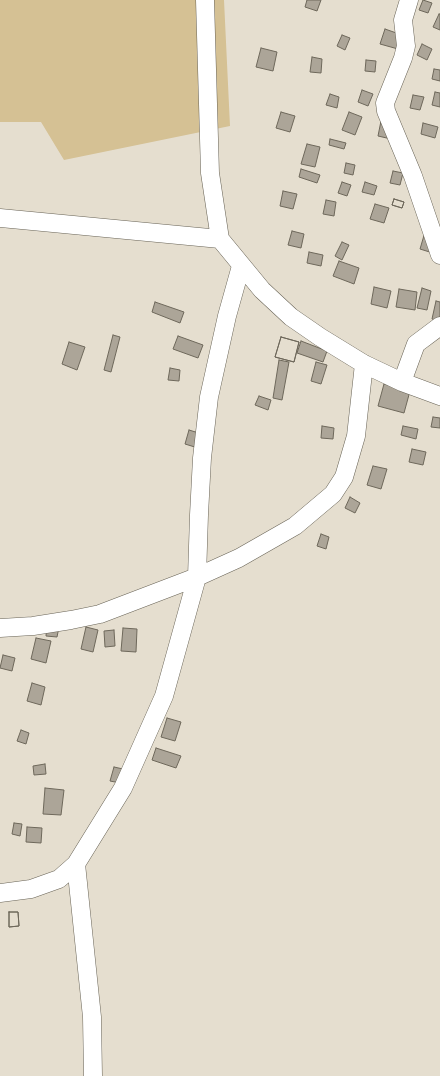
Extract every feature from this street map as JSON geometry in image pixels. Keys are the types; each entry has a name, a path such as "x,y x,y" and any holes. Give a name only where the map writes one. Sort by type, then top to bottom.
{"street":[{"path":"205,0 210,173 220,239 262,290 291,316 320,337 364,364 402,382 440,396"},
{"path":"409,0 403,20 406,46 403,58 385,103 386,111 413,176 440,255"},
{"path":"0,218 220,239"},
{"path":"0,893 31,889 45,884 59,878 76,864 123,788 164,696 197,578 202,458 209,397 227,316 241,266"},
{"path":"402,382 416,344 440,326"},
{"path":"0,628 34,626 100,614 197,578 239,558 294,526 333,494 344,477 356,436 364,364"},
{"path":"76,864 92,1017 93,1076"}],"shaded area":[{"path":"0,0 224,0 230,126 64,160 41,122 0,122"}],"building":[{"path":"307,0 321,0 317,11 305,7"},
{"path":"423,0 432,3 428,13 419,10"},
{"path":"440,14 440,30 433,27"},
{"path":"385,29 402,35 398,49 380,44"},
{"path":"342,35 350,38 345,50 337,46"},
{"path":"422,44 432,49 427,60 417,55"},
{"path":"261,48 277,52 273,71 256,67"},
{"path":"312,57 322,59 321,73 310,72"},
{"path":"366,60 376,61 375,72 365,71"},
{"path":"434,69 440,70 440,81 432,79"},
{"path":"362,90 373,94 368,106 358,102"},
{"path":"435,92 440,93 440,107 432,105"},
{"path":"330,94 339,97 337,108 326,105"},
{"path":"413,95 424,97 420,110 410,108"},
{"path":"281,112 295,116 290,132 276,128"},
{"path":"349,112 362,117 355,135 342,130"},
{"path":"381,121 391,139 378,136"},
{"path":"423,123 438,127 435,138 421,134"},
{"path":"330,139 346,143 344,149 329,145"},
{"path":"307,144 320,147 315,167 301,164"},
{"path":"346,163 355,165 353,175 344,173"},
{"path":"301,169 320,175 317,183 299,177"},
{"path":"393,171 403,173 400,185 390,183"},
{"path":"342,182 351,185 347,196 338,193"},
{"path":"365,182 377,186 374,195 362,192"},
{"path":"283,191 297,194 293,209 280,206"},
{"path":"394,199 404,202 402,208 392,205"},
{"path":"394,199 404,202 402,208 392,205"},
{"path":"326,200 336,202 334,216 323,214"},
{"path":"375,204 389,208 384,223 370,219"},
{"path":"292,231 304,234 301,248 288,245"},
{"path":"425,232 436,254 420,249"},
{"path":"342,242 349,245 342,260 335,256"},
{"path":"309,252 323,255 321,266 307,263"},
{"path":"339,261 359,268 354,284 333,276"},
{"path":"374,287 391,291 387,308 371,304"},
{"path":"422,288 431,291 427,310 417,308"},
{"path":"399,289 417,292 415,310 396,307"},
{"path":"436,301 440,302 440,321 432,319"},
{"path":"155,302 184,312 180,323 152,312"},
{"path":"113,335 120,337 111,372 104,370"},
{"path":"178,336 203,345 198,358 173,349"},
{"path":"281,337 299,342 294,362 275,357"},
{"path":"281,337 299,342 294,362 275,357"},
{"path":"301,341 327,351 323,362 297,353"},
{"path":"69,342 85,347 77,370 62,364"},
{"path":"279,360 289,362 282,400 273,398"},
{"path":"316,362 327,365 321,384 311,381"},
{"path":"170,368 180,370 179,381 168,380"},
{"path":"384,384 410,391 404,413 378,406"},
{"path":"259,396 271,400 268,410 255,405"},
{"path":"433,417 440,418 440,428 431,427"},
{"path":"322,426 334,428 333,439 321,438"},
{"path":"403,426 418,429 416,439 401,435"},
{"path":"189,430 202,434 198,448 185,444"},
{"path":"412,449 426,452 423,465 409,462"},
{"path":"373,466 387,469 381,489 367,485"},
{"path":"350,497 360,503 355,513 345,508"},
{"path":"321,534 329,537 326,549 317,546"},
{"path":"47,625 59,627 57,637 46,636"},
{"path":"86,627 98,630 93,652 81,649"},
{"path":"123,628 137,629 136,652 121,651"},
{"path":"114,630 115,646 105,647 104,631"},
{"path":"36,638 51,641 46,663 31,659"},
{"path":"3,655 15,658 12,671 0,668"},
{"path":"32,683 45,687 41,705 27,701"},
{"path":"167,718 181,722 175,741 161,737"},
{"path":"21,730 29,733 26,744 17,741"},
{"path":"156,748 181,756 176,768 152,760"},
{"path":"45,764 46,774 34,775 33,766"},
{"path":"114,767 123,769 120,783 110,781"},
{"path":"45,788 64,790 61,815 43,814"},
{"path":"14,823 22,824 20,836 12,834"},
{"path":"27,827 42,828 41,843 26,842"},
{"path":"9,912 18,912 19,926 9,927"},
{"path":"9,912 18,912 19,926 9,927"}]}
